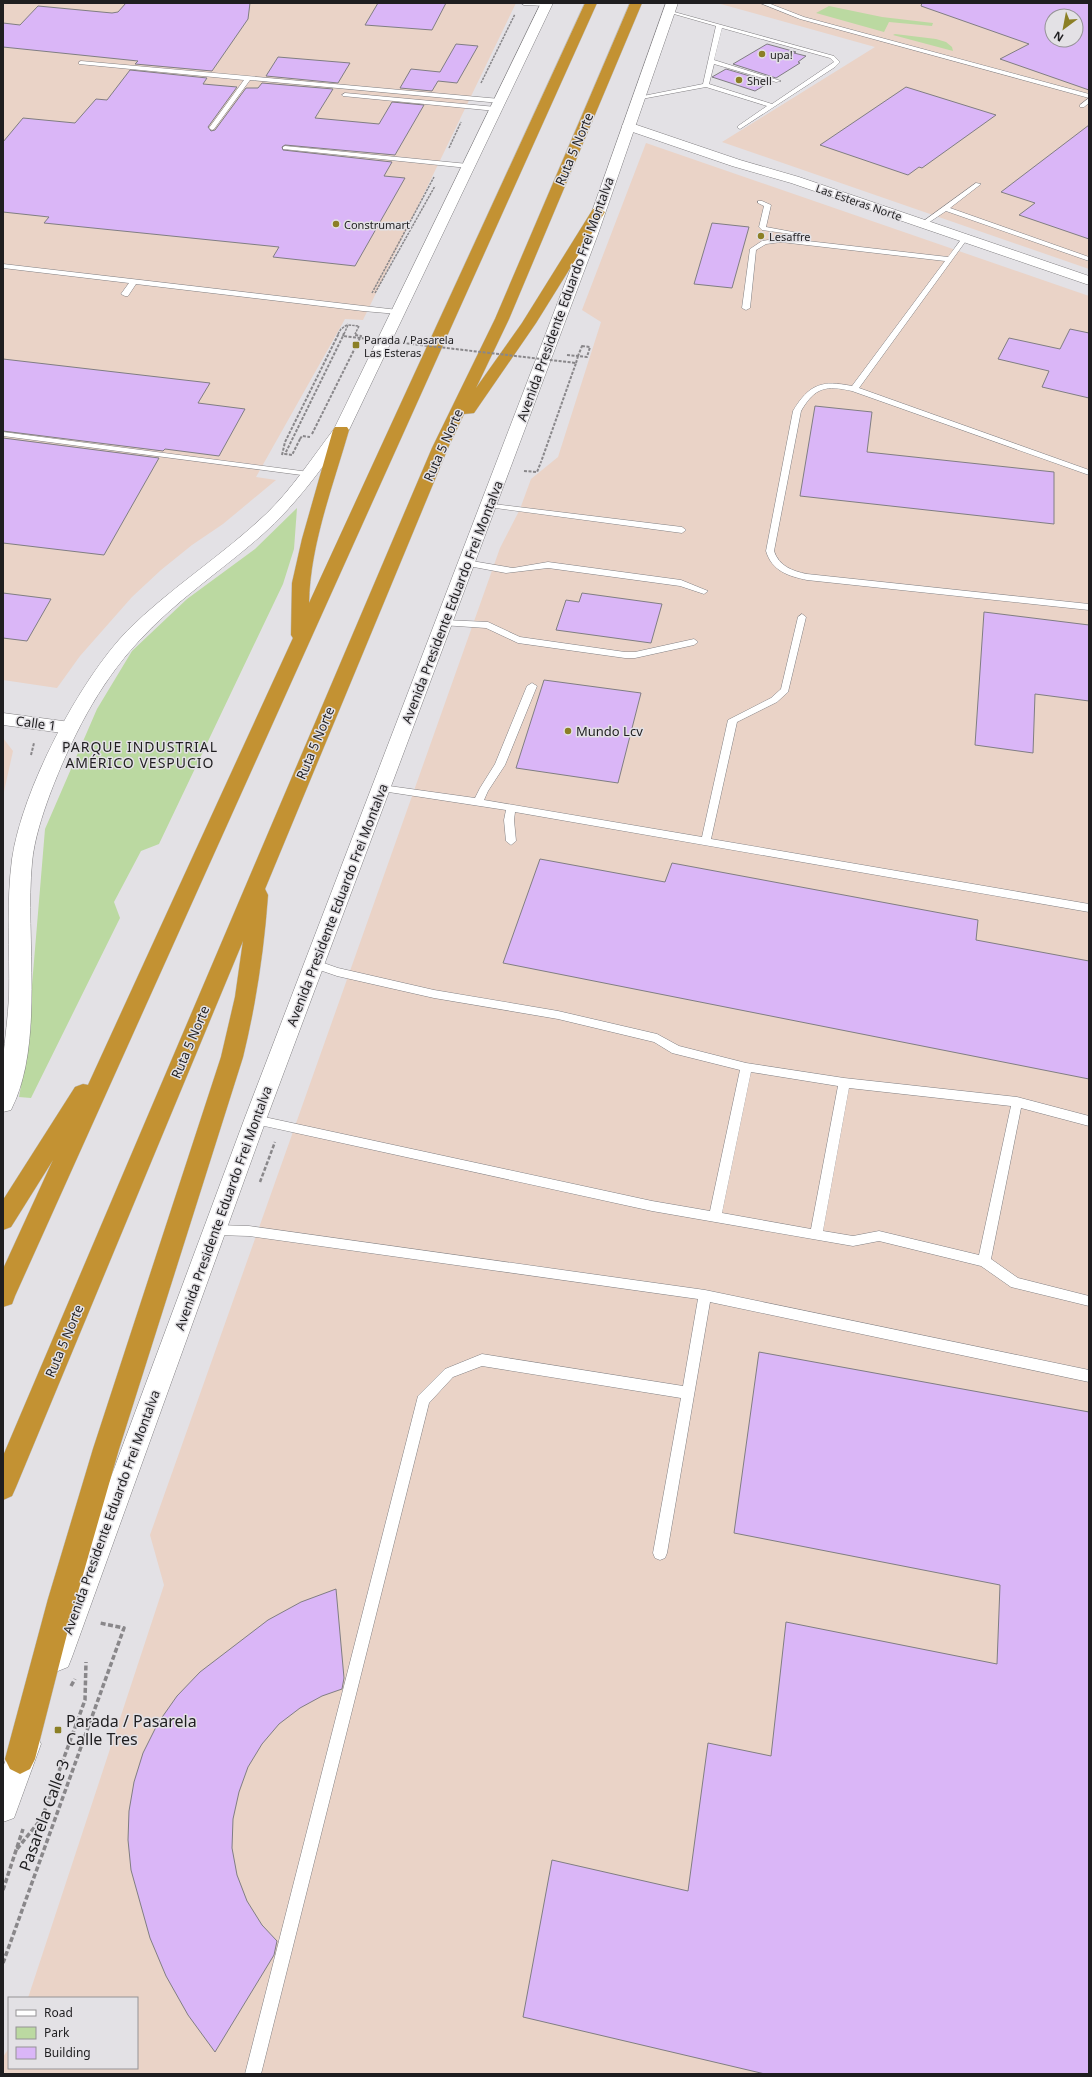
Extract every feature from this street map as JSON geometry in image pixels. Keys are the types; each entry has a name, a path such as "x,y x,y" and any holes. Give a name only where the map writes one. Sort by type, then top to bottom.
{"highway":[{"path":"3,1296 591,3"},
{"name":"Ruta 5 Norte","path":"3,1487 440,448 502,319 636,3"},
{"path":"440,448 483,392 508,355 598,212"},
{"path":"300,642 301,583 310,539 341,430"},
{"path":"20,1759 62,1599 106,1449 232,1057 243,1015 251,967 259,876"},
{"path":"3,1220 127,1023"}],"main road":[{"path":"3,1103 12,1073 18,1031 21,985 20,892 24,850 42,789 70,728 100,676 128,641 165,606 257,530 284,504 341,430 546,4"},
{"name":"Avenida Presidente Eduardo Frei Montalva","path":"3,1808 216,1230 255,1120 382,788 598,212 670,7"}],"street":[{"name":"Las Esteras Norte","path":"628,126 736,163 795,180 1089,281"},
{"name":"Calle 1","path":"3,719 70,728"}],"lane":[{"path":"524,3 546,4"},
{"path":"763,3 802,18 1089,96"},
{"path":"670,7 719,26 836,59 837,62 833,66 740,127"},
{"path":"706,85 719,26"},
{"path":"963,61 971,54"},
{"path":"712,61 778,81"},
{"path":"81,63 500,102"},
{"path":"264,73 500,102"},
{"path":"212,128 248,78"},
{"path":"638,99 706,85 773,106"},
{"path":"345,95 500,102"},
{"path":"1082,106 1089,100"},
{"path":"285,148 468,166"},
{"path":"924,224 978,184"},
{"path":"760,202 768,205 762,227 764,229 796,234"},
{"path":"945,208 1089,259"},
{"path":"854,389 948,259 965,238"},
{"path":"746,308 753,249 764,242 781,240 948,259"},
{"path":"3,266 366,310 398,312"},
{"path":"125,294 134,281"},
{"path":"1089,473 854,389 835,384 819,386 805,397 797,411 770,551 774,562 779,567 796,575 806,577 1089,607"},
{"path":"3,434 308,474"},
{"path":"488,505 682,530"},
{"path":"466,563 505,570 520,570 532,566 548,565 681,583 704,591"},
{"path":"706,841 733,720 774,700 785,690 802,616"},
{"path":"444,623 488,625 518,640 626,655 694,642"},
{"path":"478,802 483,790 500,765 532,686"},
{"path":"382,788 478,802 1089,908"},
{"path":"511,841 509,820 512,808"},
{"path":"315,964 337,972 427,992 558,1015 657,1038 676,1050 746,1067 844,1083 1017,1102 1089,1121"},
{"path":"715,1217 746,1067"},
{"path":"816,1234 844,1083"},
{"path":"984,1261 1017,1102"},
{"path":"255,1120 652,1206 853,1241 879,1236 984,1261 1015,1283 1089,1301"},
{"path":"216,1230 249,1232 705,1295 1089,1376"},
{"path":"660,1553 705,1295"},
{"path":"252,2074 424,1400 449,1373 482,1360 688,1393"}],"path":[{"path":"284,472 281,452 341,329 361,318 447,164"},
{"path":"284,472 298,458 310,436 361,336 355,335 359,326 348,325 285,454 292,455 302,436 310,436"},
{"path":"343,336 576,363"},
{"path":"523,471 537,472 541,462 578,358 580,352 582,346 590,347 587,357 580,356 574,356 560,354"},
{"name":"Pasarela Calle 3","path":"3,1963 124,1628 100,1623"},
{"path":"3,1890 17,1849 42,1818 45,1811 85,1700 86,1661"}],"shaded area":[{"path":"3,3 516,3 363,320 345,319 256,477 276,480 223,524 192,545 161,570 132,597 80,656 57,688 3,680"},
{"path":"717,3 1089,3 1089,269 722,142 875,47"},
{"path":"646,143 1089,296 1089,2074 3,2074 3,2057 8,2050 8,2069 138,2069 138,1997 28,1997 164,1585 150,1535 500,548 520,509 531,479 558,457 601,322 582,310"},
{"path":"3,738 13,751 3,796"}],"green space":[{"path":"829,6 882,17 933,23 932,26 889,22 884,32 816,13"},
{"path":"893,35 936,39 946,42 952,47 953,51"},
{"path":"297,508 294,549 283,584 159,844 141,851 114,902 120,918 31,1098 19,1097 26,1057 45,829 97,709 132,651 187,599 255,549"}],"building":[{"path":"126,3 250,3 248,19 212,71 135,64 138,61 3,47 3,23 20,25 38,6 112,13 118,12"},
{"path":"378,3 446,3 432,30 365,25"},
{"path":"922,3 1089,3 1089,90 1000,59 1029,44 921,6"},
{"path":"456,44 478,46 457,83 438,81 432,91 400,88 411,69 440,72"},
{"path":"767,44 806,56 798,62 800,63 776,78 733,64"},
{"path":"278,57 350,63 338,83 266,76"},
{"name":"Shell","path":"726,69 770,82 755,91 712,77"},
{"path":"130,70 207,78 203,84 237,87 208,127 211,131 215,130 246,88 258,88 262,83 333,89 315,118 379,124 392,102 424,105 395,155 285,145 282,147 283,150 392,162 384,176 405,178 355,266 273,257 279,247 44,223 49,217 3,212 3,142 23,118 75,123 96,99 107,100"},
{"path":"906,87 996,115 922,168 919,167 908,175 820,145"},
{"path":"1089,125 1089,239 1019,215 1035,203 1001,192"},
{"path":"712,223 749,227 732,288 694,284"},
{"path":"1070,329 1089,333 1089,398 1042,387 1049,371 998,359 1009,338 1060,349"},
{"path":"3,359 210,383 198,403 245,409 219,456 165,449 163,451 3,431"},
{"path":"815,406 872,412 867,452 1054,472 1054,524 800,496"},
{"path":"3,438 159,458 104,555 3,543"},
{"path":"3,593 51,599 27,641 3,638"},
{"path":"582,593 662,604 651,643 556,630 566,600 579,602"},
{"path":"984,612 1089,625 1089,701 1035,694 1033,753 975,745"},
{"path":"544,680 641,693 618,783 516,768"},
{"path":"540,859 665,882 672,863 978,920 976,940 1089,961 1089,1079 503,963"},
{"path":"759,1352 1089,1412 1089,2074 765,2074 523,2017 552,1860 688,1891 708,1743 771,1756 786,1622 997,1664 1000,1585 734,1533"},
{"path":"336,1589 344,1678 342,1689 322,1696 300,1708 279,1724 262,1744 248,1767 239,1792 233,1819 232,1848 237,1875 247,1901 262,1925 277,1941 274,1955 215,2052 188,2015 166,1976 150,1938 131,1870 128,1840 129,1811 134,1782 143,1753 158,1723 177,1696 200,1672 268,1620 301,1602"}],"place":[{"name":"upa!","path":"762,54"},
{"name":"Shell","path":"739,80"},
{"name":"Construmart","path":"336,224"},
{"name":"Lesaffre","path":"761,236"},
{"name":"Parada / Pasarela Las Esteras","path":"356,345"},
{"name":"Mundo Lcv","path":"568,731"},
{"name":"Parada / Pasarela Calle Tres","path":"58,1730"}],"district":[{"name":"PARQUE INDUSTRIAL AMÉRICO VESPUCIO","path":"140,754"}]}
